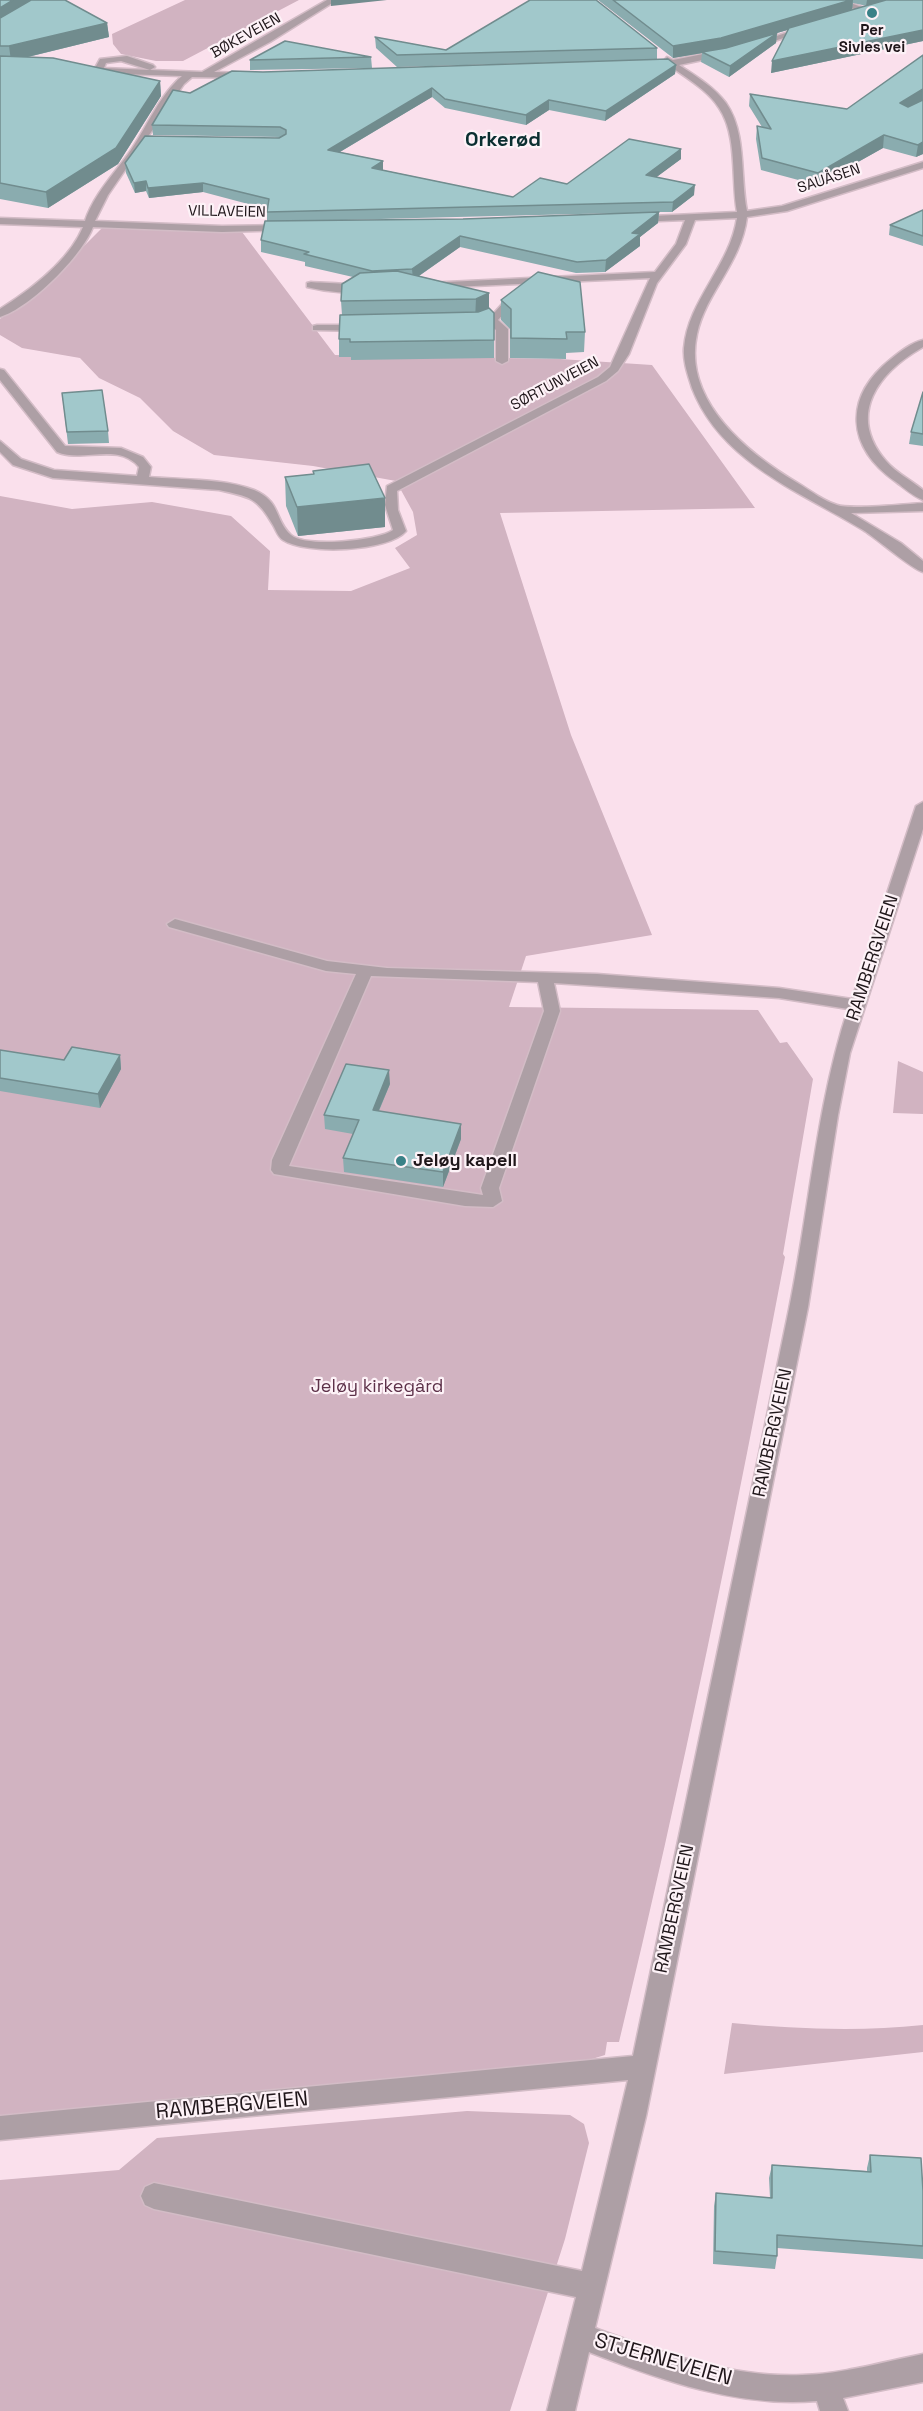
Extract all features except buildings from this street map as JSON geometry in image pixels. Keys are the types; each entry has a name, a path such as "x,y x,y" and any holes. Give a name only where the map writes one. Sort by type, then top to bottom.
{"street":[{"name":"BØKEVEIEN","path":"201,76 333,0"},
{"path":"833,0 874,10 853,15"},
{"path":"745,47 812,27"},
{"path":"637,67 671,63 729,51"},
{"path":"659,53 717,99 726,110 732,135 742,215 737,242 696,314 689,339 689,364 702,399 733,439 776,476 900,550 923,568"},
{"path":"75,70 253,76"},
{"path":"0,314 13,306 64,261 86,234 93,209 142,140 169,95 189,75"},
{"path":"142,140 153,140"},
{"name":"SAUÅSEN","path":"742,215 783,209 923,165"},
{"path":"622,219 742,215"},
{"name":"SØRTUNVEIEN","path":"142,481 219,486 259,497 267,503 286,537 302,544 319,546 364,544 389,539 400,531 392,513 391,489 608,375 623,354 656,275 681,244 691,217"},
{"name":"VILLAVEIEN","path":"0,221 222,229 293,228"},
{"path":"420,285 656,275"},
{"path":"459,327 492,321 504,311 526,281"},
{"path":"310,285 338,289 374,288"},
{"path":"492,321 502,329 502,361"},
{"path":"317,328 376,328"},
{"path":"923,343 900,356 867,390 863,417 869,443 884,466 923,496"},
{"path":"0,372 61,449 68,452 115,451 130,455 145,467 142,481 53,474 17,462 0,445"},
{"path":"834,510 923,507"},
{"name":"RAMBERGVEIEN","path":"561,2411 593,2287 642,2067 799,1307 829,1115 857,1005 923,806"},
{"path":"175,924 326,966 487,977 545,977 779,993 857,1005"},
{"path":"366,970 281,1160 280,1170 465,1200 493,1201 490,1188 552,1011 545,977"},
{"name":"RAMBERGVEIEN","path":"0,2128 642,2067"},
{"path":"154,2196 593,2287"},
{"name":"STJERNEVEIEN","path":"581,2336 633,2356 714,2379 789,2389 923,2368"},
{"path":"825,2385 834,2411"}],"green space":[{"path":"185,0 299,0 183,61 156,61 121,54 113,44 112,34"},
{"name":"Jeløy kirkegård","path":"103,227 239,228 335,355 560,359 652,365 755,508 500,513 571,735 652,935 526,956 509,1007 758,1010 780,1043 787,1042 813,1079 783,1254 785,1257 766,1356 707,1651 664,1847 619,2042 607,2042 605,2055 592,2059 0,2120 0,496 72,509 152,502 231,516 270,551 268,590 351,591 410,568 395,548 417,535 413,512 396,481 313,466 214,455 173,431 140,398 99,378 80,358 22,348 0,335 0,319 37,293"},
{"path":"898,1061 923,1072 923,1114 893,1113"},
{"path":"732,2023 828,2029 923,2025 923,2052 724,2074"},
{"path":"467,2111 570,2115 584,2124 589,2143 565,2239 510,2411 0,2411 0,2180 119,2170 157,2138"}],"place":[{"name":"Per Sivles vei","path":"872,13"},
{"name":"Jeløy kapell","path":"401,1161"}],"district":[{"name":"Orkerød","path":"503,141"}]}
